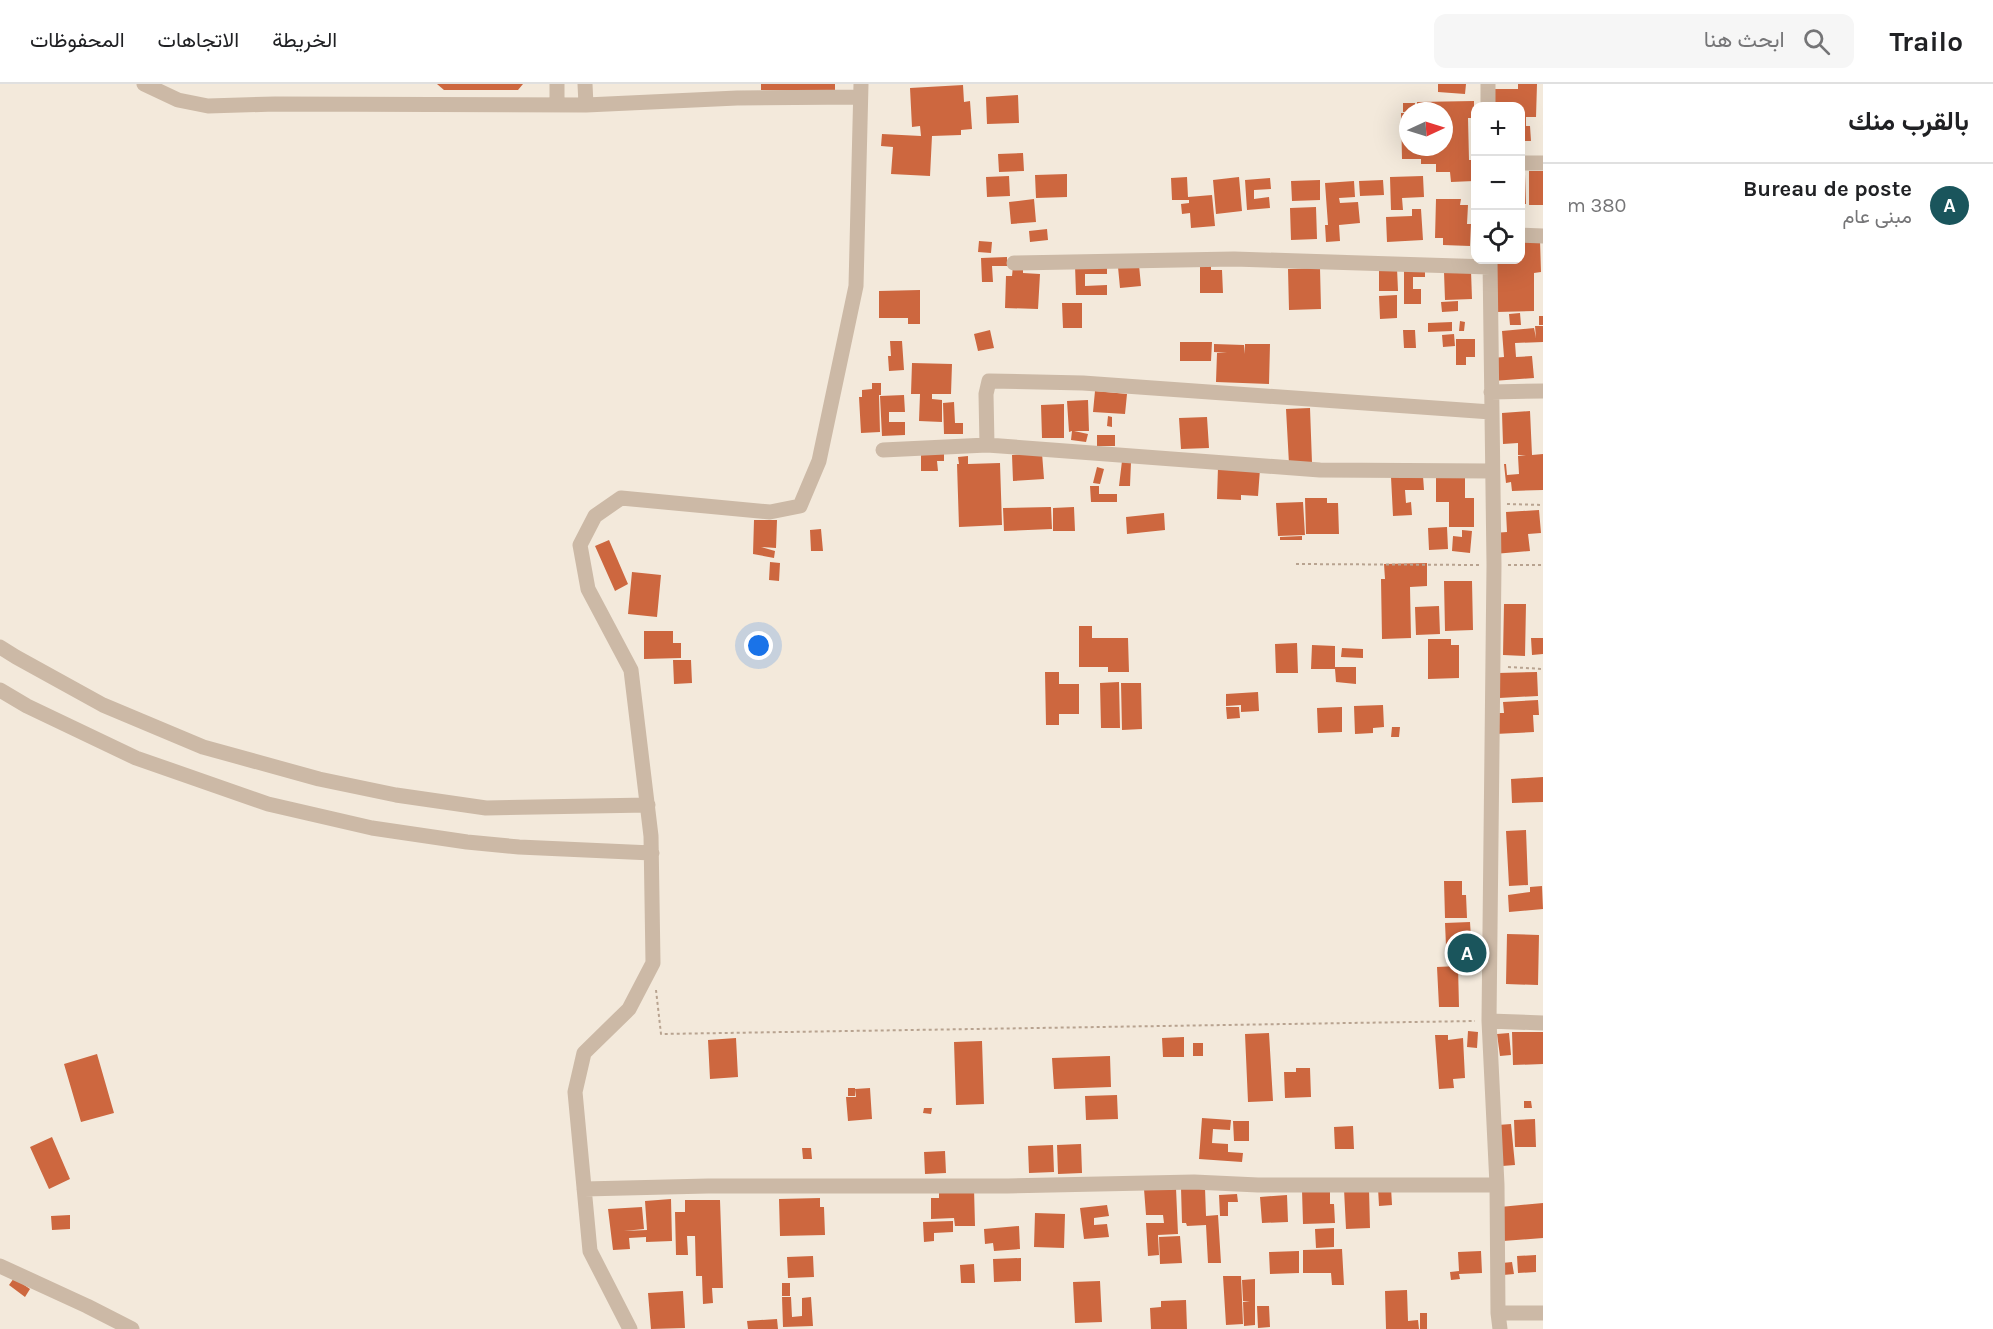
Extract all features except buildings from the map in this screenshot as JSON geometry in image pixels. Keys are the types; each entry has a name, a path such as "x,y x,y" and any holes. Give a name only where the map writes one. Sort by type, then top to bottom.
{"street":[{"path":"144,84 178,100 208,106 275,104 586,105 860,91 856,286 819,461 800,506 770,512 621,498 595,516 580,545 588,589 631,670 652,853 653,963 629,1008 584,1053 575,1092 590,1251 630,1329"},
{"path":"557,84 557,105"},
{"path":"585,84 586,105"},
{"path":"1488,84 1488,102"},
{"path":"1525,163 1543,163"},
{"path":"1525,235 1543,236"},
{"path":"1014,263 1234,260 1471,263"},
{"path":"1490,264 1494,565 1489,1021 1497,1185 1500,1329"},
{"path":"987,445 986,394 989,381 1083,383 1491,412"},
{"path":"1491,392 1543,391"},
{"path":"883,450 987,445 1320,470 1491,471"},
{"path":"0,646 103,705 203,747 319,779 396,795 486,808 648,805"},
{"path":"0,690 27,706 136,758 268,804 372,828 467,842 519,847 652,853"},
{"path":"1489,1021 1543,1023"},
{"path":"584,1189 730,1185 1008,1186 1194,1182 1258,1185 1497,1185"},
{"path":"0,1266 132,1329"},
{"path":"1498,1313 1543,1313"}],"path":[{"path":"1493,504 1543,505"},
{"path":"1296,564 1543,565"},
{"path":"1493,666 1543,669"},
{"path":"656,987 661,1034 1489,1021"}],"place":[{"name":"Bureau de poste","path":"1467,953"}]}
